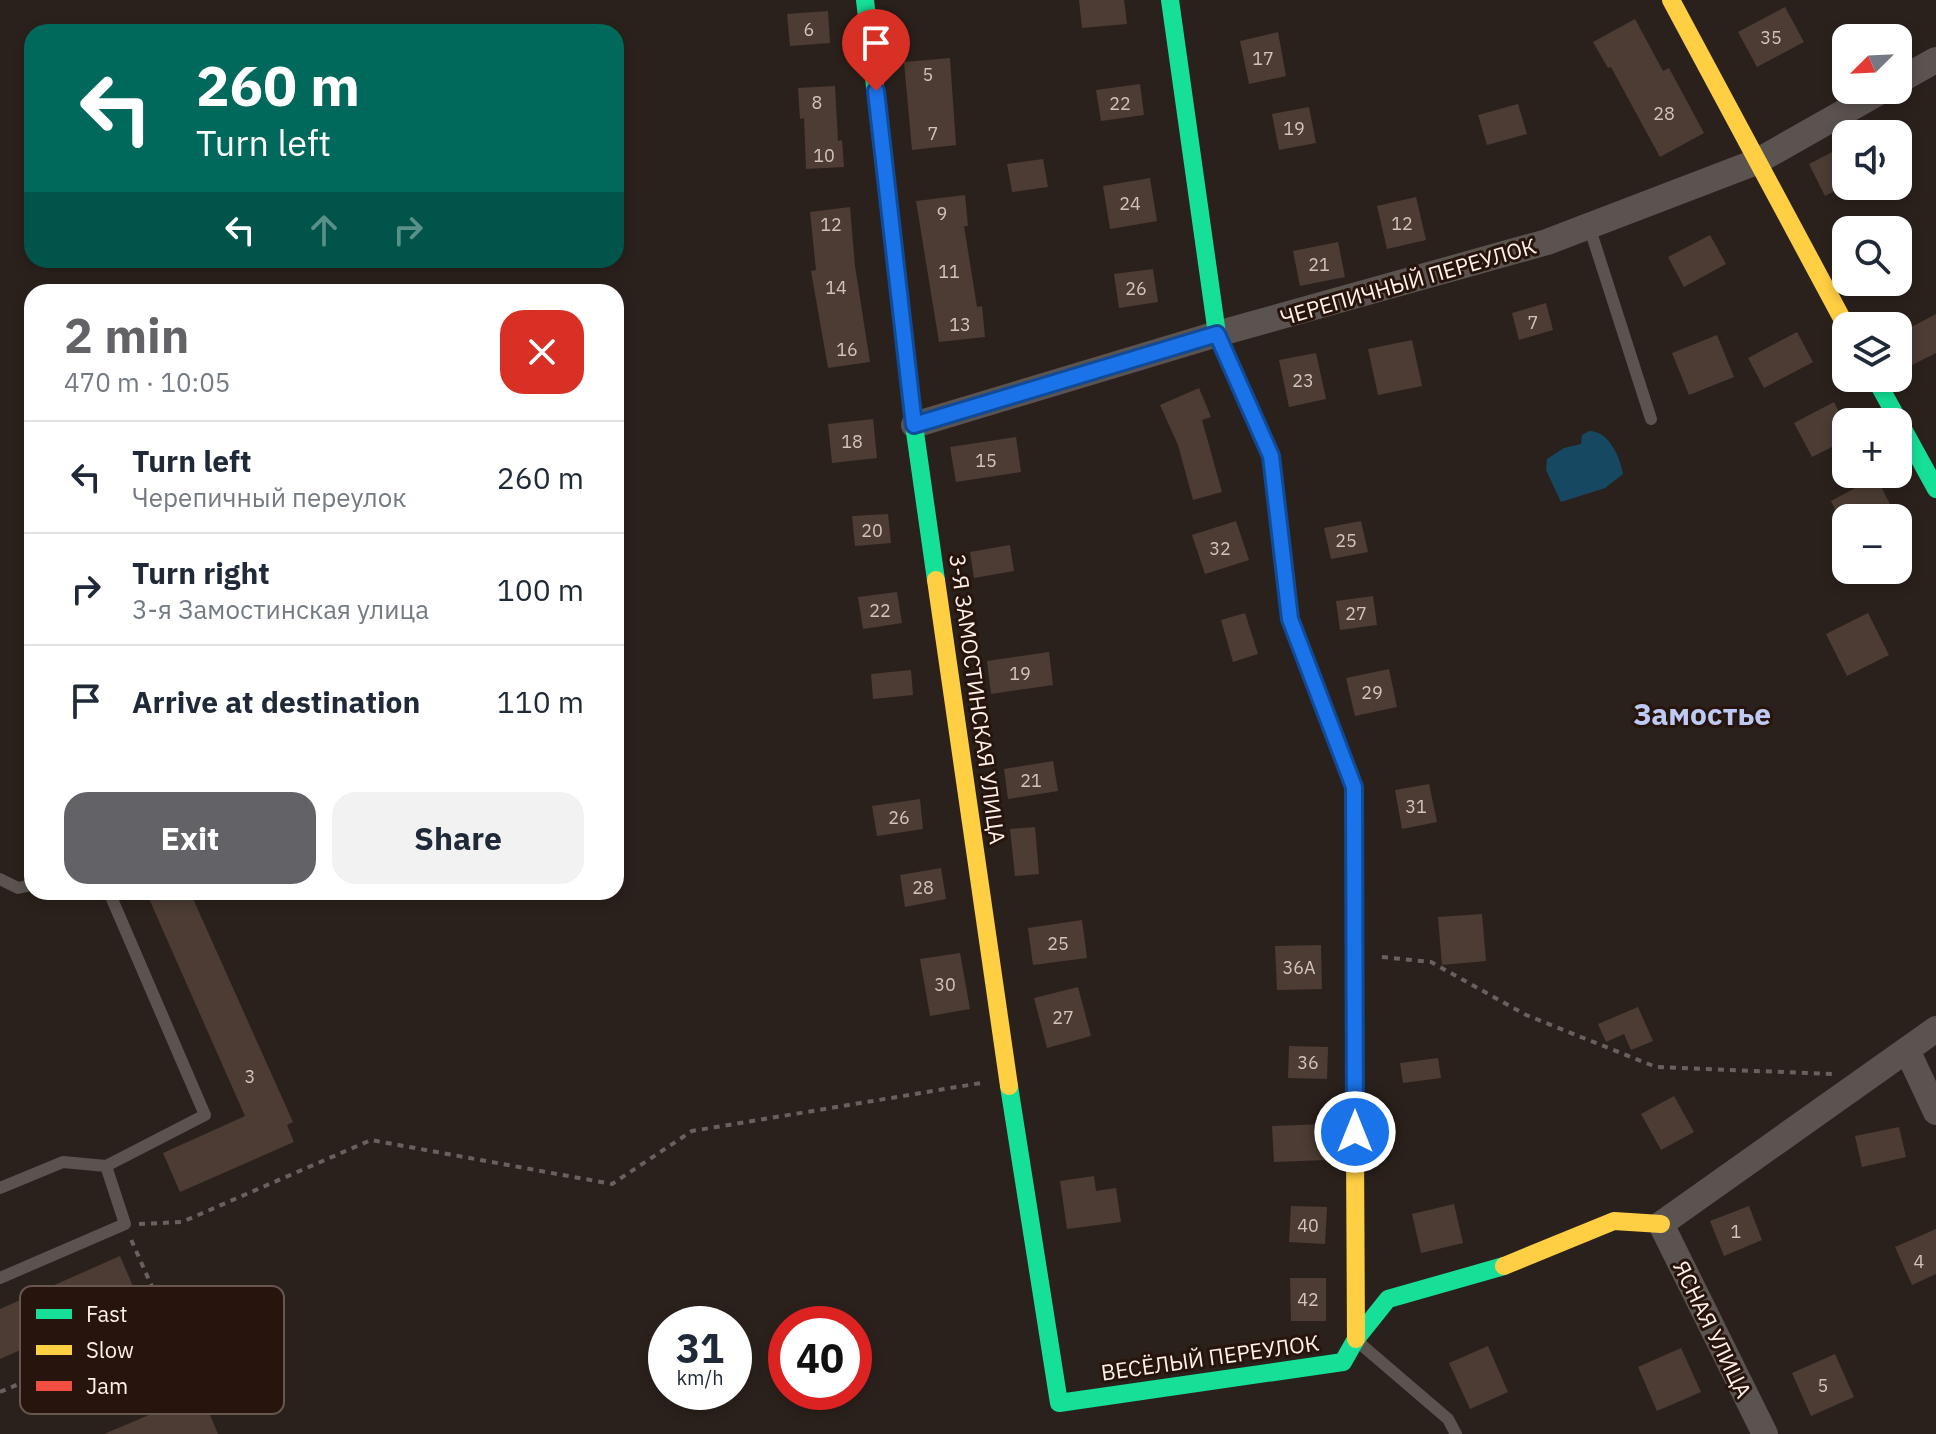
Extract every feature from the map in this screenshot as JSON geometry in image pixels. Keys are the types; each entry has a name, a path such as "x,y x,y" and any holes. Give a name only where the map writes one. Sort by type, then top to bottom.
{"street":[{"name":"3-Я ЗАМОСТИНСКАЯ УЛИЦА","path":"865,0 914,425 1008,1078 1059,1403"},
{"path":"1170,0 1217,334 1271,456 1290,619 1354,787 1356,1339"},
{"path":"1671,0 1838,312"},
{"path":"1912,73 1936,60"},
{"name":"ЧЕРЕПИЧНЫЙ ПЕРЕУЛОК","path":"914,425 1217,334 1547,242 1756,162 1858,104"},
{"path":"1883,392 1936,489"},
{"path":"1356,1339 1388,1299 1521,1261 1614,1221 1661,1224 1936,1029"},
{"path":"1907,1050 1936,1112"},
{"name":"ЯСНАЯ УЛИЦА","path":"1661,1224 1765,1434"},
{"name":"ВЕСЁЛЫЙ ПЕРЕУЛОК","path":"1059,1403 1343,1362 1356,1339"}],"lane":[{"path":"1589,226 1651,419"},
{"path":"0,879 18,888 24,887"},
{"path":"0,1188 63,1162 106,1166 205,1115 112,900"},
{"path":"0,1278 125,1224 106,1166"},
{"path":"1356,1339 1448,1419 1456,1434"}],"path":[{"path":"1355,954 1431,962 1526,1015 1656,1067 1829,1075 1842,1070"},
{"path":"152,1286 125,1224 182,1222 371,1140 612,1184 692,1131 1008,1078"},
{"path":"0,1392 20,1383"}],"water":[{"path":"1589,431 1608,440 1623,474 1605,488 1561,502 1546,470 1547,459 1564,448 1581,444 1582,435"}],"building":[{"path":"1079,0 1124,0 1127,24 1082,28"},
{"path":"1785,7 1804,42 1757,67 1738,32"},
{"path":"828,11 830,43 790,46 787,14"},
{"path":"1635,19 1663,71 1669,68 1704,133 1660,157 1611,67 1608,68 1593,42"},
{"path":"1278,32 1286,76 1249,84 1240,41"},
{"path":"950,58 956,145 912,150 904,62"},
{"path":"1140,84 1144,115 1101,121 1096,90"},
{"path":"835,86 838,141 842,140 844,167 806,169 804,118 800,119 798,88"},
{"path":"1518,104 1527,134 1487,145 1478,115"},
{"path":"1309,107 1316,143 1279,150 1272,114"},
{"path":"1832,152 1832,192 1825,196 1809,164"},
{"path":"1043,159 1048,187 1012,192 1007,164"},
{"path":"1150,178 1157,221 1110,229 1103,186"},
{"path":"965,195 968,226 964,226 977,307 982,306 985,337 939,342 916,201"},
{"path":"1416,197 1426,240 1387,249 1377,206"},
{"path":"850,207 855,266 870,362 828,368 811,271 816,270 810,212"},
{"path":"1710,235 1726,264 1684,287 1668,257"},
{"path":"1338,242 1345,277 1300,286 1293,251"},
{"path":"1153,269 1158,302 1119,308 1114,274"},
{"path":"1546,303 1553,330 1519,340 1512,313"},
{"path":"1936,314 1936,353 1912,365 1912,327"},
{"path":"1797,332 1813,362 1764,388 1748,358"},
{"path":"1717,335 1734,377 1689,395 1672,353"},
{"path":"1412,340 1422,386 1378,395 1368,349"},
{"path":"1316,353 1326,399 1289,407 1279,360"},
{"path":"1199,388 1211,417 1202,420 1222,492 1193,500 1178,445 1160,405"},
{"path":"1834,402 1837,408 1832,408 1832,447 1812,457 1794,423"},
{"path":"873,419 877,458 832,463 828,424"},
{"path":"1016,437 1021,472 956,482 950,447"},
{"path":"1855,488 1882,488 1890,504 1832,504 1831,501"},
{"path":"888,514 891,543 855,546 852,516"},
{"path":"1236,521 1249,560 1205,574 1192,535"},
{"path":"1361,521 1368,552 1331,559 1324,528"},
{"path":"1010,545 1014,571 974,578 970,552"},
{"path":"897,592 902,623 863,629 858,597"},
{"path":"1373,596 1377,625 1340,630 1336,601"},
{"path":"1245,613 1258,654 1233,662 1221,620"},
{"path":"1868,613 1889,655 1847,676 1826,634"},
{"path":"1049,652 1053,685 991,694 987,661"},
{"path":"1389,669 1397,707 1355,716 1346,678"},
{"path":"911,670 913,695 873,699 871,674"},
{"path":"1053,761 1058,791 1008,799 1004,769"},
{"path":"1429,784 1437,822 1402,829 1395,790"},
{"path":"920,799 923,829 877,836 872,806"},
{"path":"1035,827 1039,874 1015,876 1010,829"},
{"path":"941,868 946,899 905,907 900,875"},
{"path":"150,900 194,900 293,1122 287,1125 294,1142 180,1192 163,1153 245,1116"},
{"path":"1482,914 1486,961 1442,965 1438,917"},
{"path":"1082,920 1087,958 1033,965 1028,928"},
{"path":"1321,945 1322,989 1277,990 1275,946"},
{"path":"960,953 970,1009 930,1016 920,959"},
{"path":"1078,987 1091,1036 1047,1048 1034,998"},
{"path":"1638,1007 1653,1041 1631,1050 1624,1034 1606,1042 1598,1024"},
{"path":"1289,1046 1328,1047 1327,1079 1288,1078"},
{"path":"1438,1058 1441,1078 1403,1083 1400,1063"},
{"path":"1674,1096 1694,1132 1661,1150 1641,1114"},
{"path":"1326,1124 1328,1160 1274,1162 1272,1126"},
{"path":"1899,1127 1906,1157 1862,1167 1855,1136"},
{"path":"1094,1176 1096,1191 1116,1188 1121,1222 1067,1229 1060,1181"},
{"path":"1454,1204 1463,1243 1421,1253 1412,1214"},
{"path":"1291,1206 1327,1207 1325,1244 1289,1242"},
{"path":"1749,1206 1762,1240 1724,1256 1710,1221"},
{"path":"1936,1229 1936,1274 1912,1285 1895,1247"},
{"path":"120,1256 133,1286 52,1286"},
{"path":"1290,1278 1326,1278 1326,1321 1291,1321"},
{"path":"20,1300 20,1350 0,1359 0,1309"},
{"path":"1488,1346 1508,1392 1470,1409 1449,1363"},
{"path":"1681,1348 1701,1392 1657,1411 1638,1367"},
{"path":"1835,1354 1854,1397 1811,1416 1792,1373"},
{"path":"151,1414 210,1414 218,1434 104,1434"}],"traffic: fast":[{"path":"865,0 914,425 936,580"},
{"path":"1170,0 1217,334 1271,456 1290,619 1354,787 1354,843"},
{"path":"1883,392 1936,489"},
{"path":"1009,1086 1059,1403 1343,1362 1356,1339 1388,1299 1504,1266"}],"traffic: slow":[{"path":"1671,0 1838,312"},
{"path":"936,580 1009,1086"},
{"path":"1355,1146 1356,1339"},
{"path":"1504,1266 1614,1221 1661,1224"}],"traffic: jam":[{"path":"1354,843 1355,1146"}],"district":[{"name":"Замостье","path":"1702,713"}],"route":[{"path":"876,91 914,425 1217,334 1271,456 1290,619 1354,787 1355,1132"}]}
